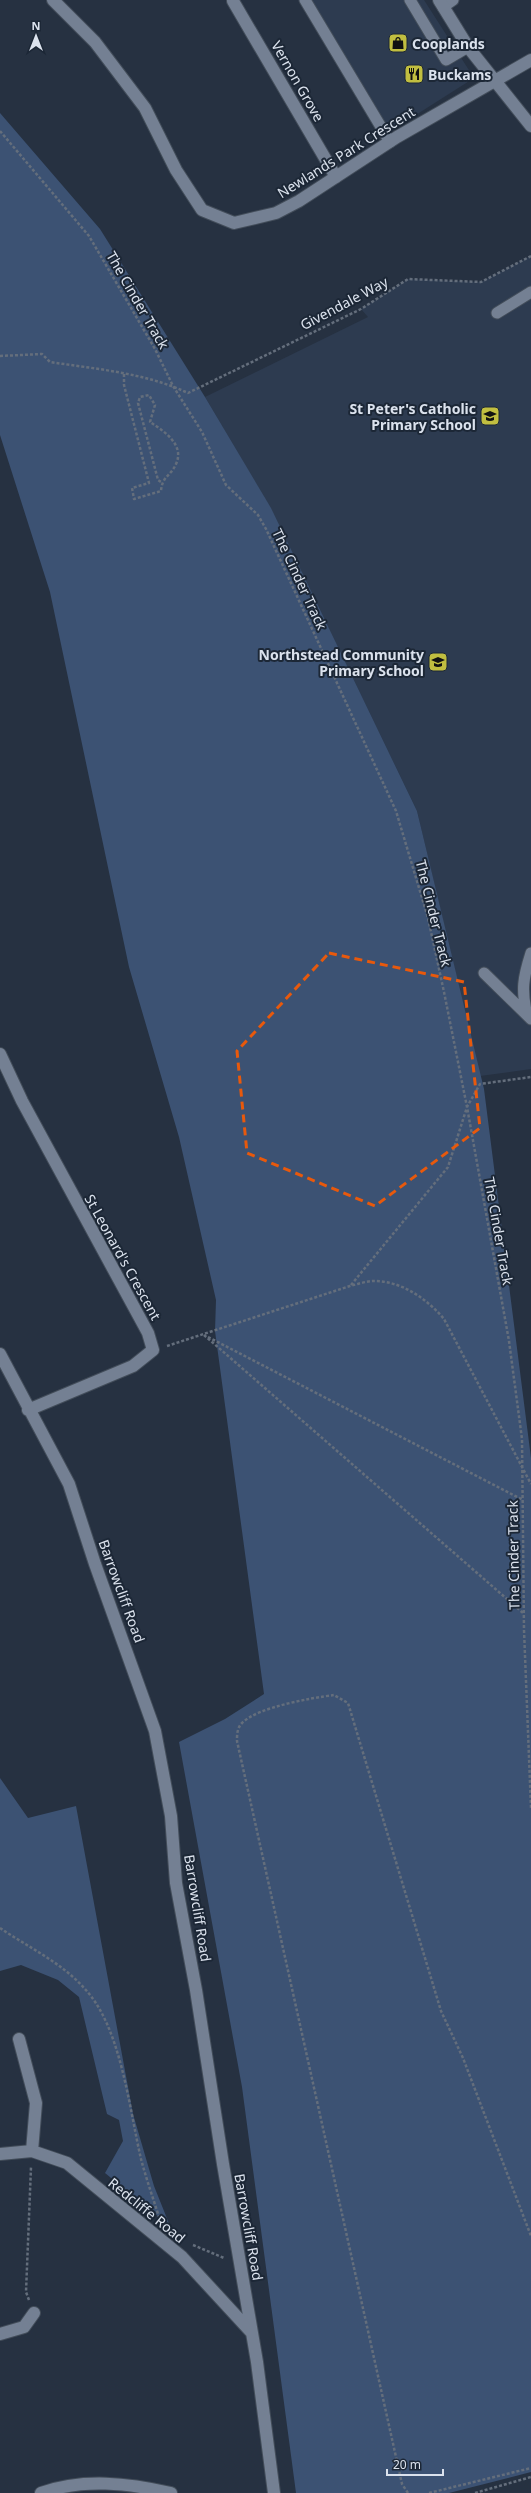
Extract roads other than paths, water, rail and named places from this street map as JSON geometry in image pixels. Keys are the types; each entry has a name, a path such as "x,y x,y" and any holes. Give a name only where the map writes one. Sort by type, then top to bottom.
{"street":[{"name":"Newlands Park Crescent","path":"53,0 95,42 145,108 176,170 202,210 234,222 276,213 390,142 531,60"},
{"name":"Vernon Grove","path":"234,1 336,177"},
{"path":"445,2 468,48 531,126"},
{"name":"St Leonard's Crescent","path":"0,1054 22,1101 148,1333 153,1350 133,1366 28,1410"},
{"name":"Barrowcliff Road","path":"0,1354 68,1484 155,1731 171,1816 176,1883 196,1990 223,2164 252,2333 274,2493"},
{"path":"19,2039 36,2103 32,2151"},
{"name":"Redcliffe Road","path":"0,2154 32,2151 67,2163 182,2257 252,2333"},
{"path":"0,2334 24,2327 34,2313"},
{"path":"41,2493 77,2485 106,2483 171,2493"}],"lane":[{"path":"305,0 390,142"},
{"path":"410,0 446,60 468,48"},
{"path":"497,313 531,292"},
{"path":"529,1018 522,995 523,978 531,953"},
{"path":"484,973 529,1018"}],"place":[{"name":"Cooplands","path":"398,43"},
{"name":"Buckams","path":"414,74"},
{"name":"St Peter's Catholic Primary School","path":"490,416"},
{"name":"Northstead Community Primary School","path":"438,662"}]}
